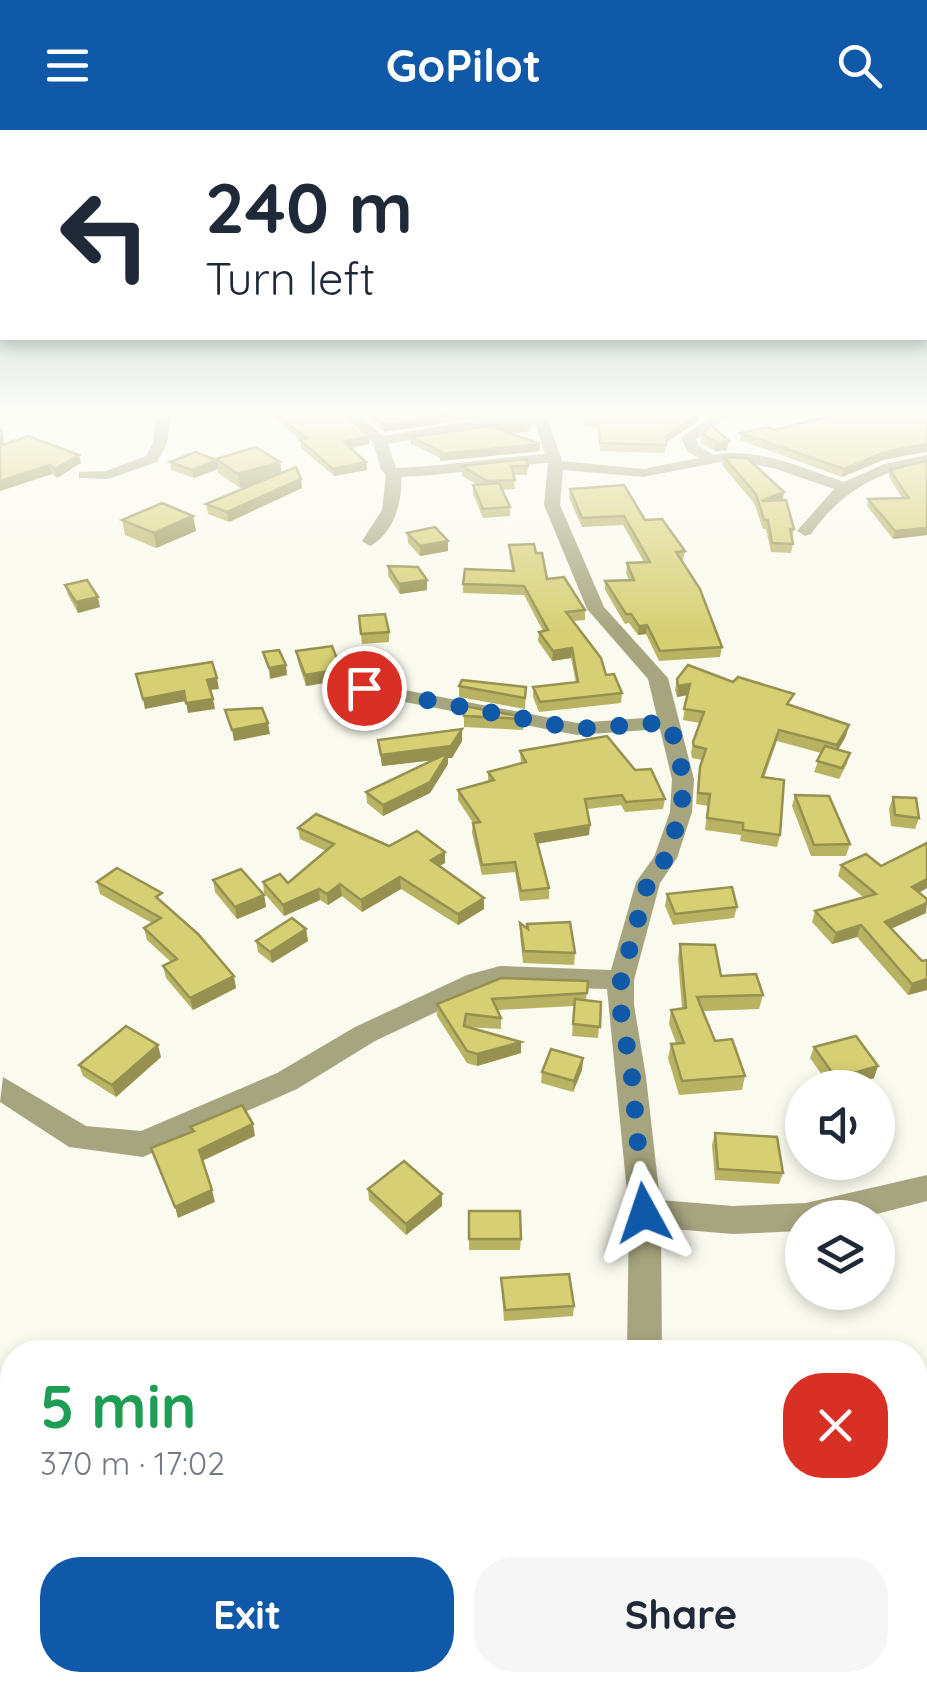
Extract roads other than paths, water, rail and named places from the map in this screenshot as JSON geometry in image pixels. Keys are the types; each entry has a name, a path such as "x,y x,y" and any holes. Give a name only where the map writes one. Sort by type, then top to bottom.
{"street":[{"path":"370,541 389,518 396,487"},
{"path":"553,487 552,505 596,609 658,678 684,779 681,812 666,858 648,882 621,980 620,1006 632,1077 644,1213 645,1340"},
{"path":"804,531 822,504 843,487"},
{"path":"364,688 577,729 670,722"},
{"path":"3,1089 80,1138 143,1144 287,1081 365,1034 476,982 500,976 621,980"},
{"path":"644,1213 732,1220 806,1217 927,1188"}]}
